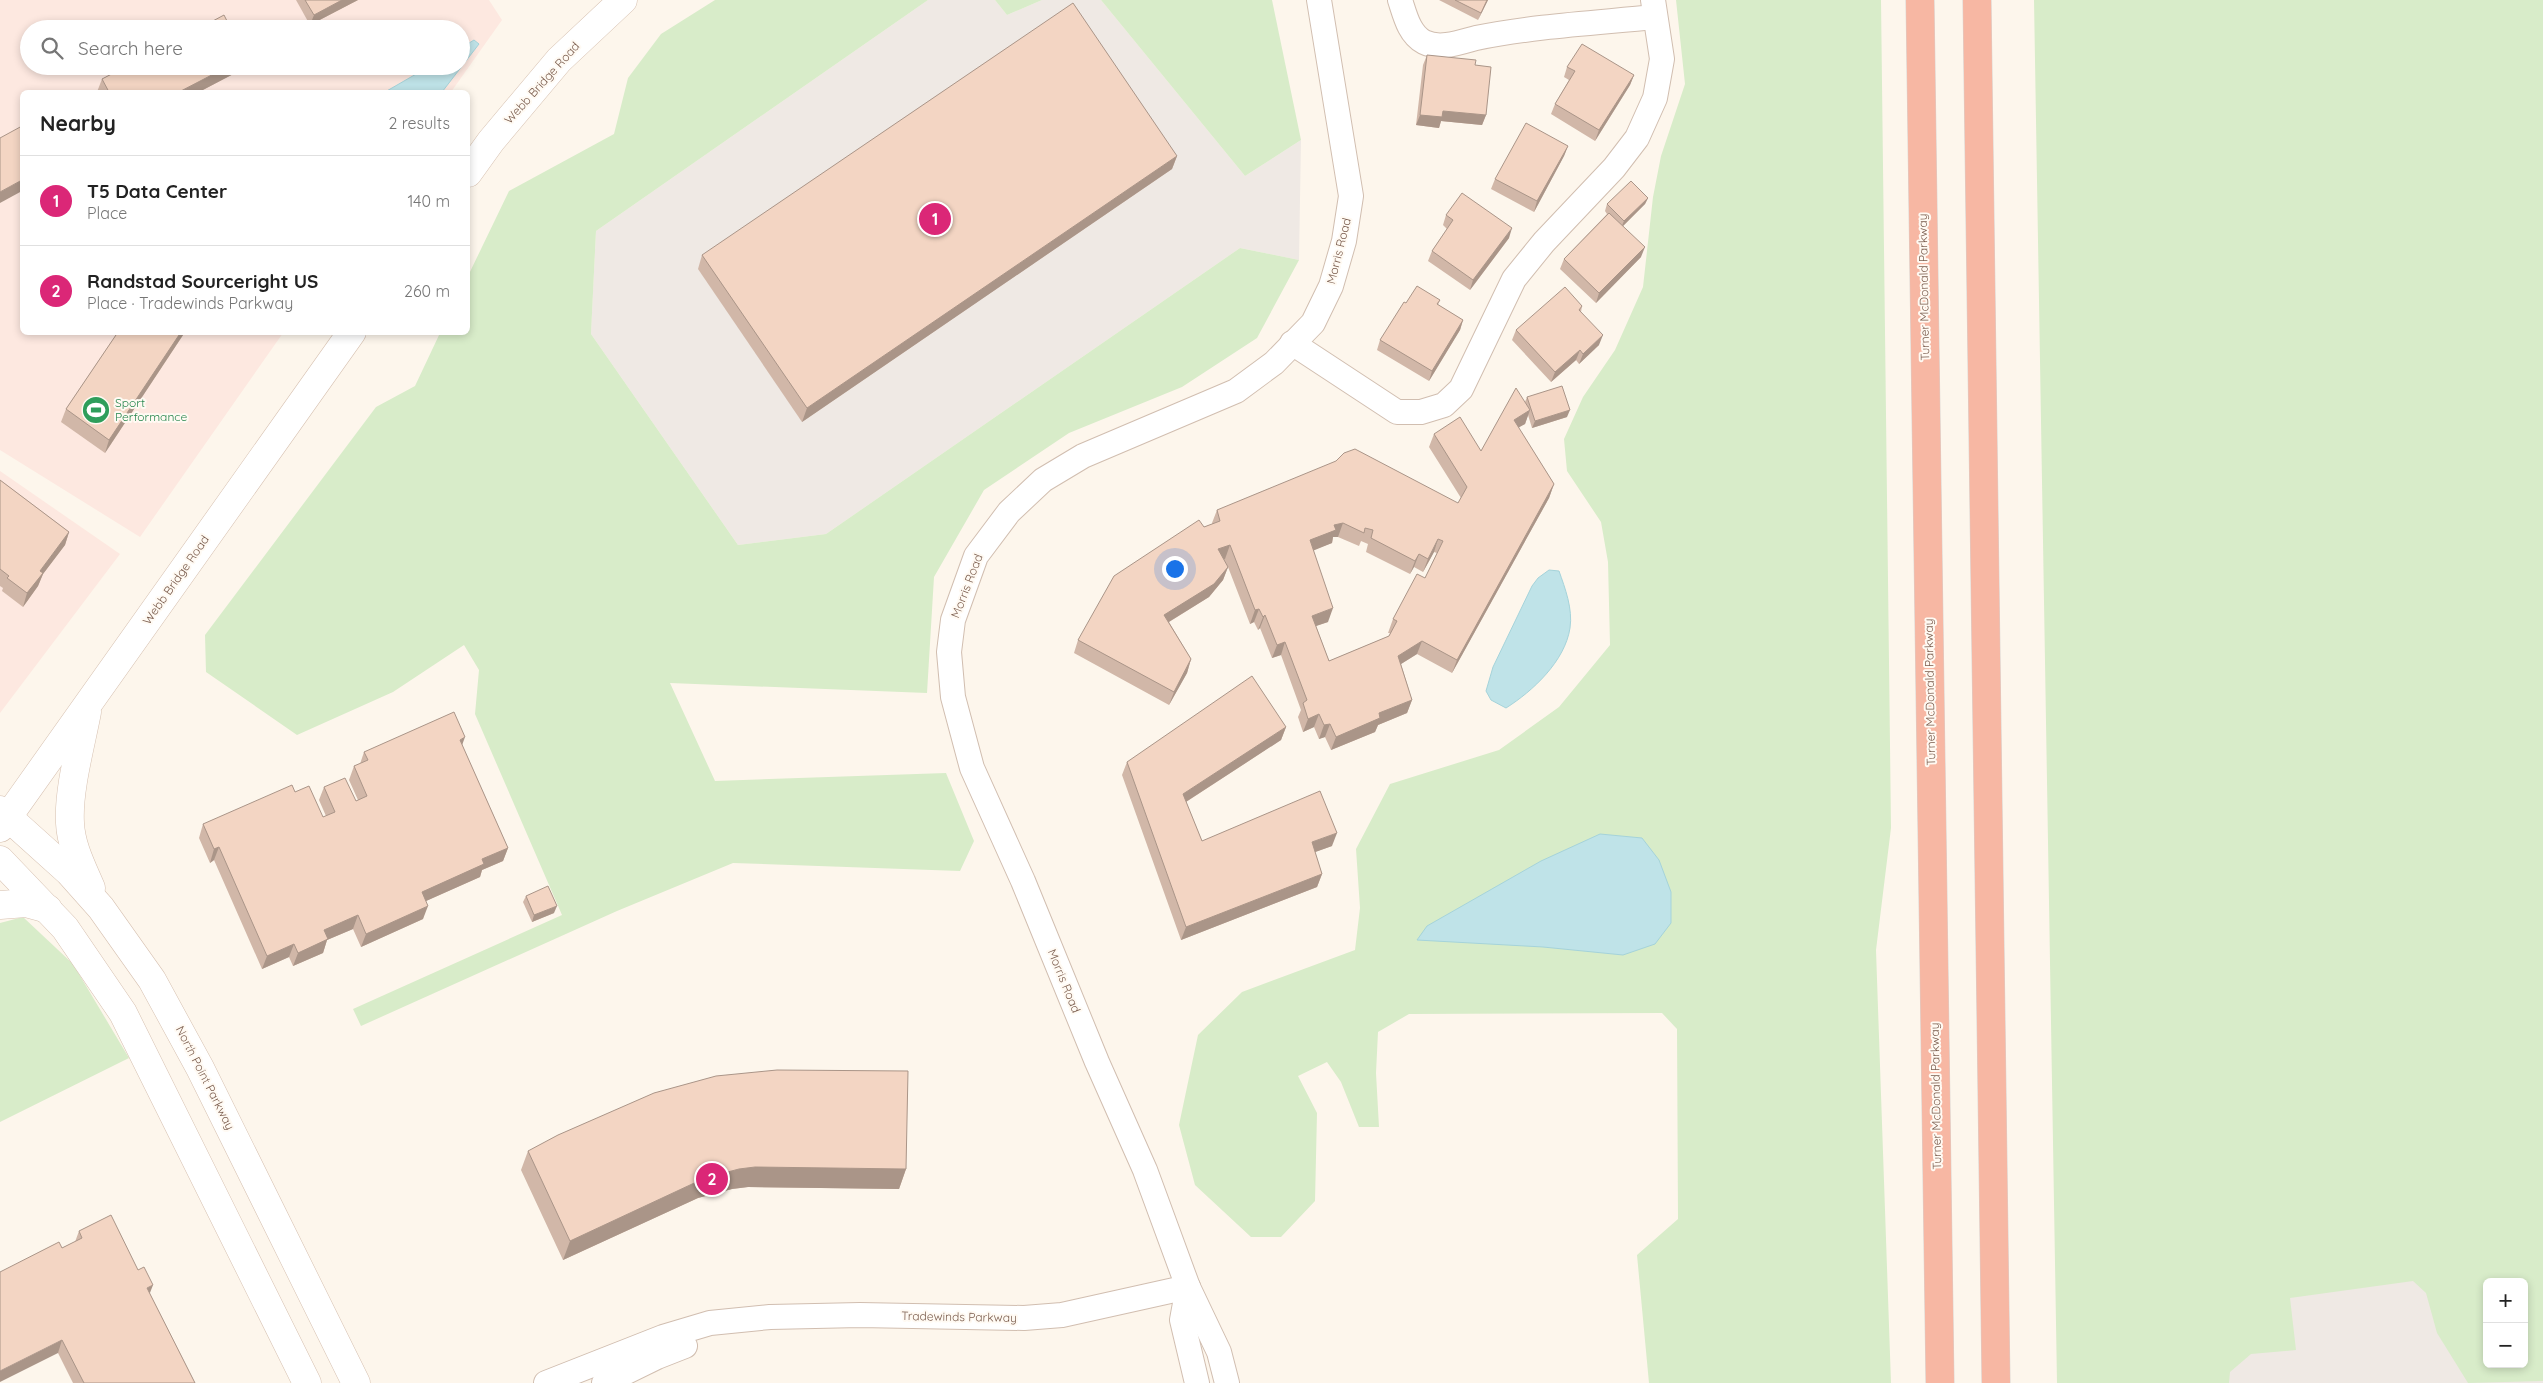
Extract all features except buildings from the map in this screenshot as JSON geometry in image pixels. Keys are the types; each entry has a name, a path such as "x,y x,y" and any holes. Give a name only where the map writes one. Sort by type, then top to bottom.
{"highway":[{"name":"Turner McDonald Parkway","path":"1920,0 1940,1383"},
{"path":"1977,0 1996,1383"}],"street":[{"name":"Webb Bridge Road","path":"470,170 491,140 559,60 623,0"},
{"name":"Morris Road","path":"1227,1383 1219,1352 1188,1287 1145,1170 1097,1062 1023,881 972,768 953,697 950,644 953,620 976,556 1009,512 1043,480 1083,456 1236,391 1274,363 1312,323 1331,286 1344,241 1351,196 1319,0"},
{"path":"1292,342 1397,412 1421,412 1444,405 1461,389 1514,278 1544,242 1614,168 1637,138 1655,98 1662,59 1654,8 1446,45 1434,45 1425,42 1411,30 1400,0"},
{"name":"Webb Bridge Road","path":"3,818 90,702 350,335"},
{"path":"90,702 75,774 70,822 76,853 101,908"},
{"name":"North Point Parkway","path":"3,818 69,872 101,908 128,942 170,1009 356,1383"},
{"path":"0,860 48,909 94,968 123,1013 307,1383"},
{"path":"0,905 26,903 48,909"},
{"path":"1188,1287 1182,1320 1197,1383"},
{"name":"Tradewinds Parkway","path":"546,1383 662,1337 710,1324 770,1317 836,1315 1024,1318 1062,1315 1188,1287"},
{"name":"Tradewinds Parkway","path":"604,1383 700,1340 728,1322"},
{"name":"Tradewinds Parkway","path":"612,1383 643,1364"}],"shaded area":[{"path":"0,0 489,0 502,20 470,65 470,20 20,20 20,75 463,75 452,90 20,90 20,335 282,335 140,537 0,450"},
{"path":"928,0 995,0 1007,15 1042,0 1101,0 1245,176 1301,140 1299,260 1240,248 826,534 738,545 591,334 596,231"},
{"path":"0,471 120,554 0,713"},
{"path":"2543,1266 2543,1383 2064,1383 2056,1280"}],"green space":[{"path":"715,0 928,0 596,231 591,334 738,545 826,534 1240,248 1299,260 1257,338 1182,387 1069,433 984,490 934,577 927,693 670,683 715,781 946,773 974,841 960,871 733,863 617,911 361,1026 353,1009 562,915 475,714 479,670 464,645 393,692 297,735 206,672 205,635 376,407 415,386 439,335 470,335 470,272 509,191 614,134 628,78 661,34"},
{"path":"995,0 1042,0 1007,15"},
{"path":"1101,0 1272,0 1301,140 1245,176"},
{"path":"1676,0 1881,0 1891,828 1876,950 1891,1383 1649,1383 1637,1255 1678,1219 1677,1029 1662,1013 1409,1014 1378,1032 1376,1073 1379,1127 1359,1127 1341,1082 1327,1062 1298,1076 1317,1113 1315,1201 1281,1237 1251,1237 1195,1185 1179,1125 1198,1035 1242,992 1355,950 1360,908 1356,849 1390,784 1499,750 1559,707 1610,645 1608,562 1601,522 1567,471 1564,439 1583,397 1615,350 1643,287 1653,197 1661,156 1685,84"},
{"path":"2034,0 2543,0 2543,1381 2468,1383 2437,1333 2426,1293 2413,1281 2290,1298 2296,1350 2251,1354 2230,1372 2229,1383 2057,1383"},
{"path":"23,917 73,964 129,1058 0,1122 0,923"}],"water":[{"path":"474,40 479,44 470,56 470,42"},
{"path":"414,75 455,75 444,90 388,90"},
{"path":"1549,570 1559,571 1568,599 1571,621 1567,640 1562,652 1546,674 1527,693 1506,708 1491,700 1486,691 1493,667 1532,586 1538,578"},
{"path":"1600,834 1642,838 1659,860 1671,892 1671,923 1655,944 1623,955 1543,947 1417,940 1427,926 1541,861"}],"place":[{"name":"T5 Data Center","path":"935,219"},
{"name":"Sport Performance","path":"96,410"},
{"name":"Randstad Sourceright US","path":"712,1179"}]}
